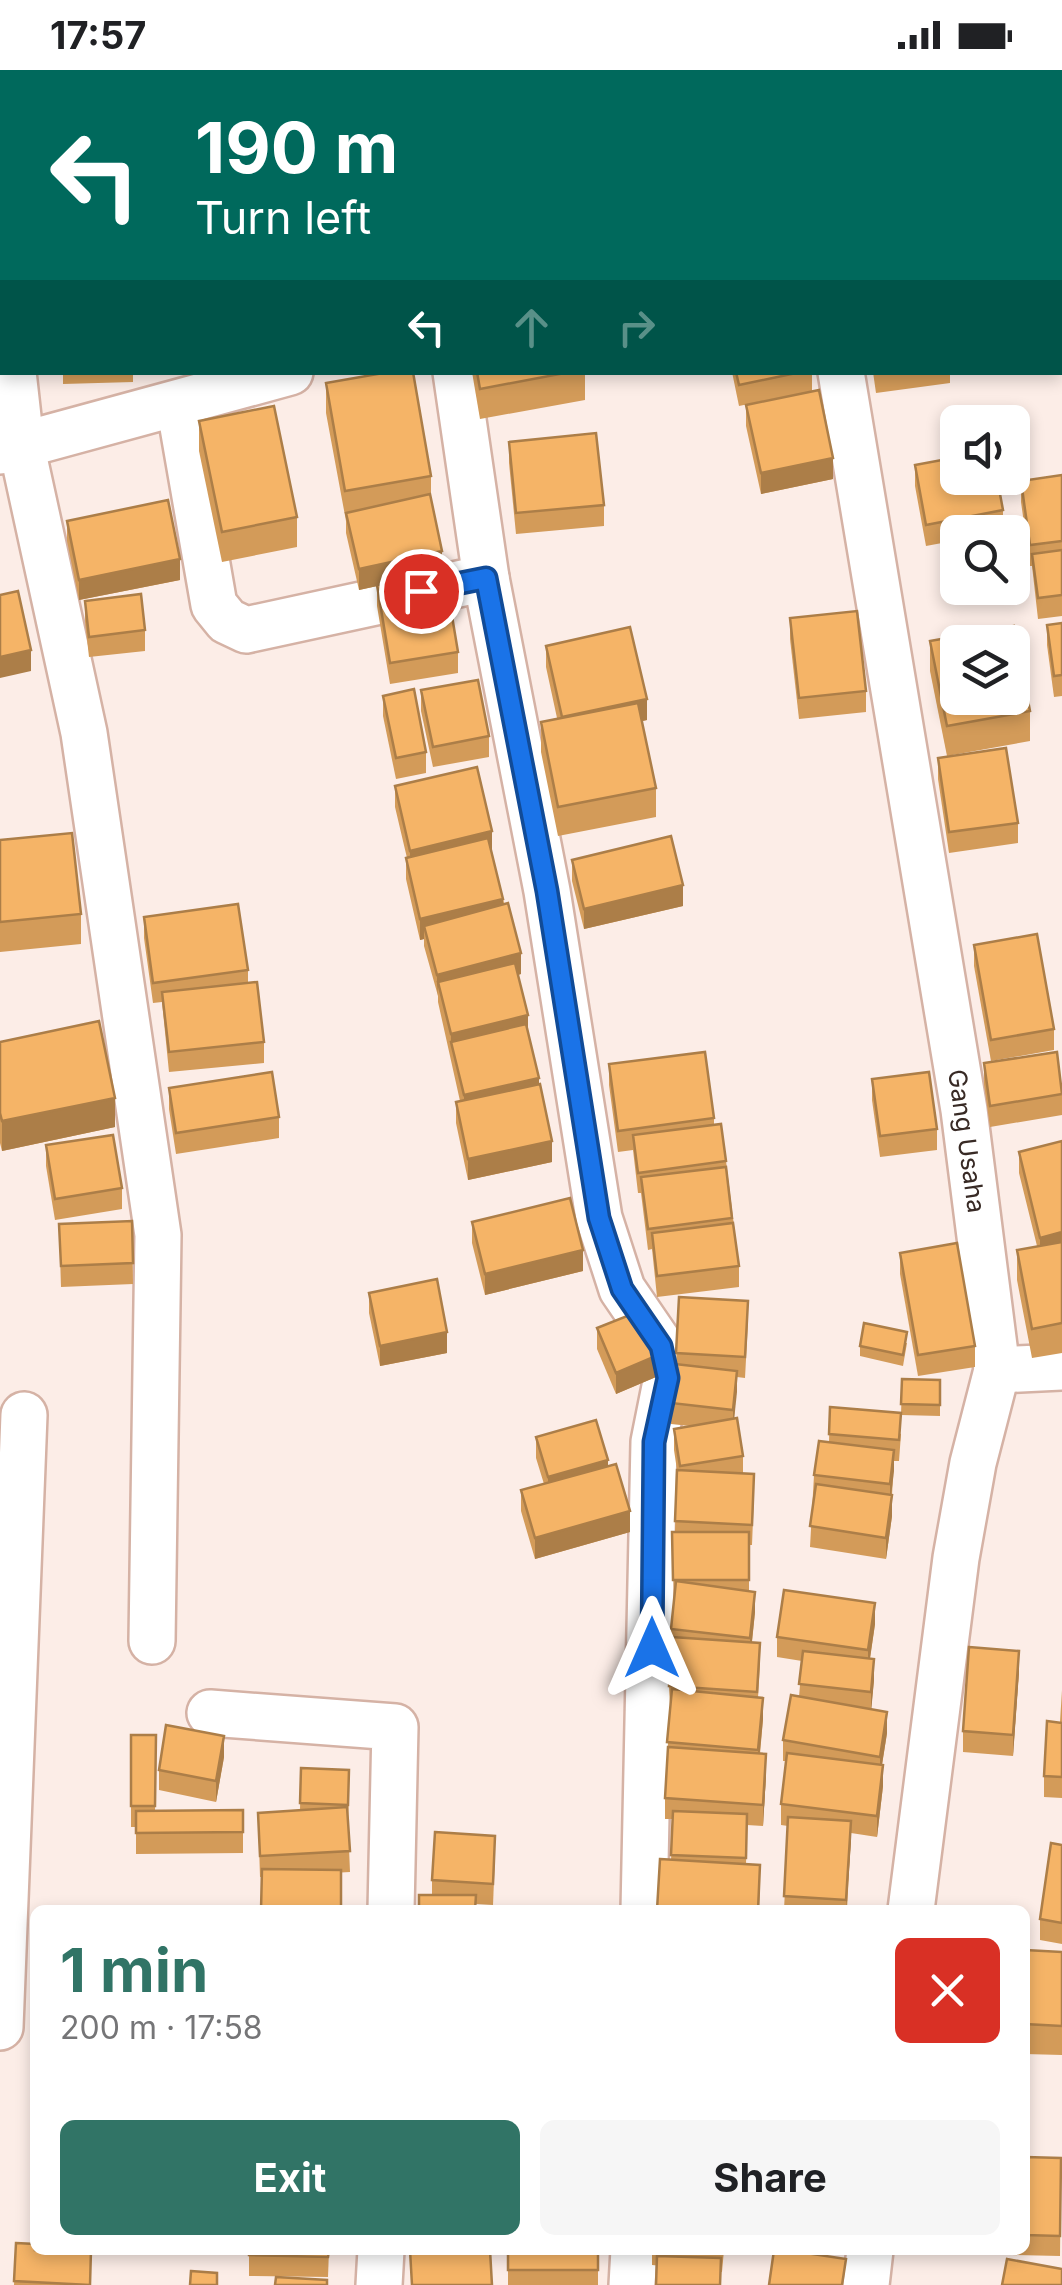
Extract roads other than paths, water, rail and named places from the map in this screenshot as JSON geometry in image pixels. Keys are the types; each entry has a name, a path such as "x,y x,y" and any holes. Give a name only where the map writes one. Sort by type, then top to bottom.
{"street":[{"path":"13,375 11,447 84,733 158,1235 152,1641"},
{"path":"11,447 280,375"},
{"path":"456,375 486,578 547,891 599,1218 622,1289 661,1346 668,1378 654,1442 644,1905"},
{"name":"Gang Usaha","path":"842,375 964,1110 997,1370 972,1463 956,1558 912,1905"},
{"path":"179,404 214,605 227,621 246,630 486,578"},
{"path":"997,1370 1062,1367"},
{"path":"0,2027 24,1415"},
{"path":"210,1714 396,1727 391,1905"},
{"path":"380,2255 380,2285"},
{"path":"632,2285 634,2255"},
{"path":"866,2285 869,2255"}]}
